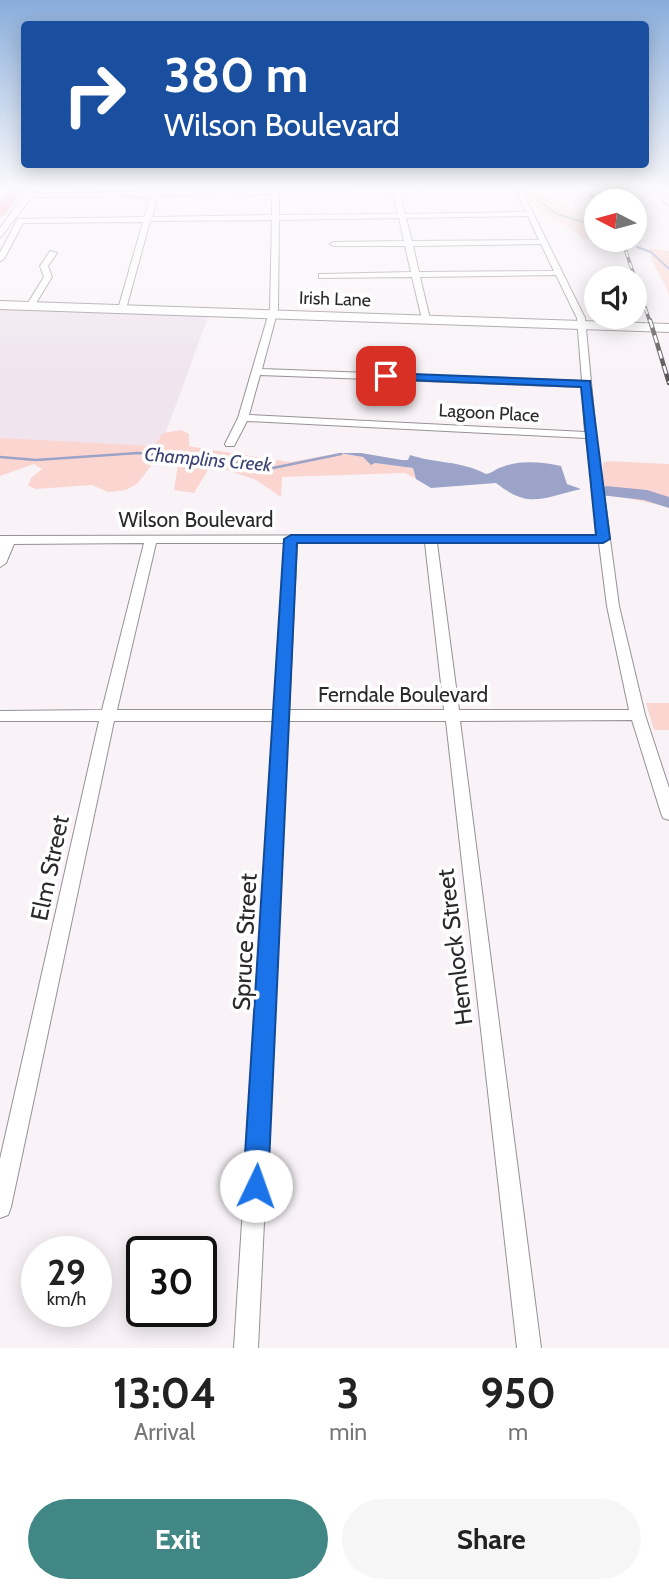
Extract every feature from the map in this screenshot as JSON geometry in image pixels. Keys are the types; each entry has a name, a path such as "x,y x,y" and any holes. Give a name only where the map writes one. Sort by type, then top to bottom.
{"street":[{"path":"122,309 138,252"},
{"path":"230,444 243,418 273,314 274,252"},
{"path":"411,252 426,319"},
{"path":"549,252 582,324 603,539 622,656 669,813"},
{"path":"30,306 45,285 48,277 44,266 53,253"},
{"path":"322,276 559,273"},
{"name":"Irish Lane","path":"0,305 669,328"},
{"path":"257,372 586,384"},
{"name":"Lagoon Place","path":"243,418 591,435"},
{"name":"Elm Street","path":"0,1207 108,716 151,539"},
{"name":"Spruce Street","path":"246,1348 291,539"},
{"name":"Wilson Boulevard","path":"5,540 603,539"},
{"path":"0,562 5,540"},
{"name":"Hemlock Street","path":"431,540 529,1348"},
{"name":"Ferndale Boulevard","path":"0,716 638,715"}],"shaded area":[{"path":"651,252 669,252 669,296 652,261"},
{"path":"0,310 208,317 159,451 0,441"},
{"path":"181,430 189,434 189,446 290,462 339,453 363,457 375,463 413,468 416,479 405,473 282,477 281,497 256,480 222,468 208,470 194,493 174,490 178,465 153,463 138,483 126,490 108,492 92,485 36,489 28,486 31,478 42,469 34,464 0,476 0,438 154,446 163,433"},
{"path":"603,463 669,464 669,507 603,493"},
{"path":"646,703 669,703 669,730 654,730"}],"water":[{"path":"339,453 361,453 402,460 408,460 410,455 467,466 486,474 516,463 561,466 567,484 581,489 547,498 528,499 496,483 431,488 416,479 413,468 375,463 371,465 363,457"}],"waterway":[{"path":"651,252 669,269"},
{"name":"Champlins Creek","path":"0,457 36,460 138,453 213,459 268,469 341,454"},
{"name":"Champlins Creek","path":"606,491 647,495 669,503"}],"railway":[{"path":"626,252 650,322"},
{"path":"650,320 669,383"}],"route":[{"path":"256,1186 291,539 603,539 586,384 386,376"}]}
